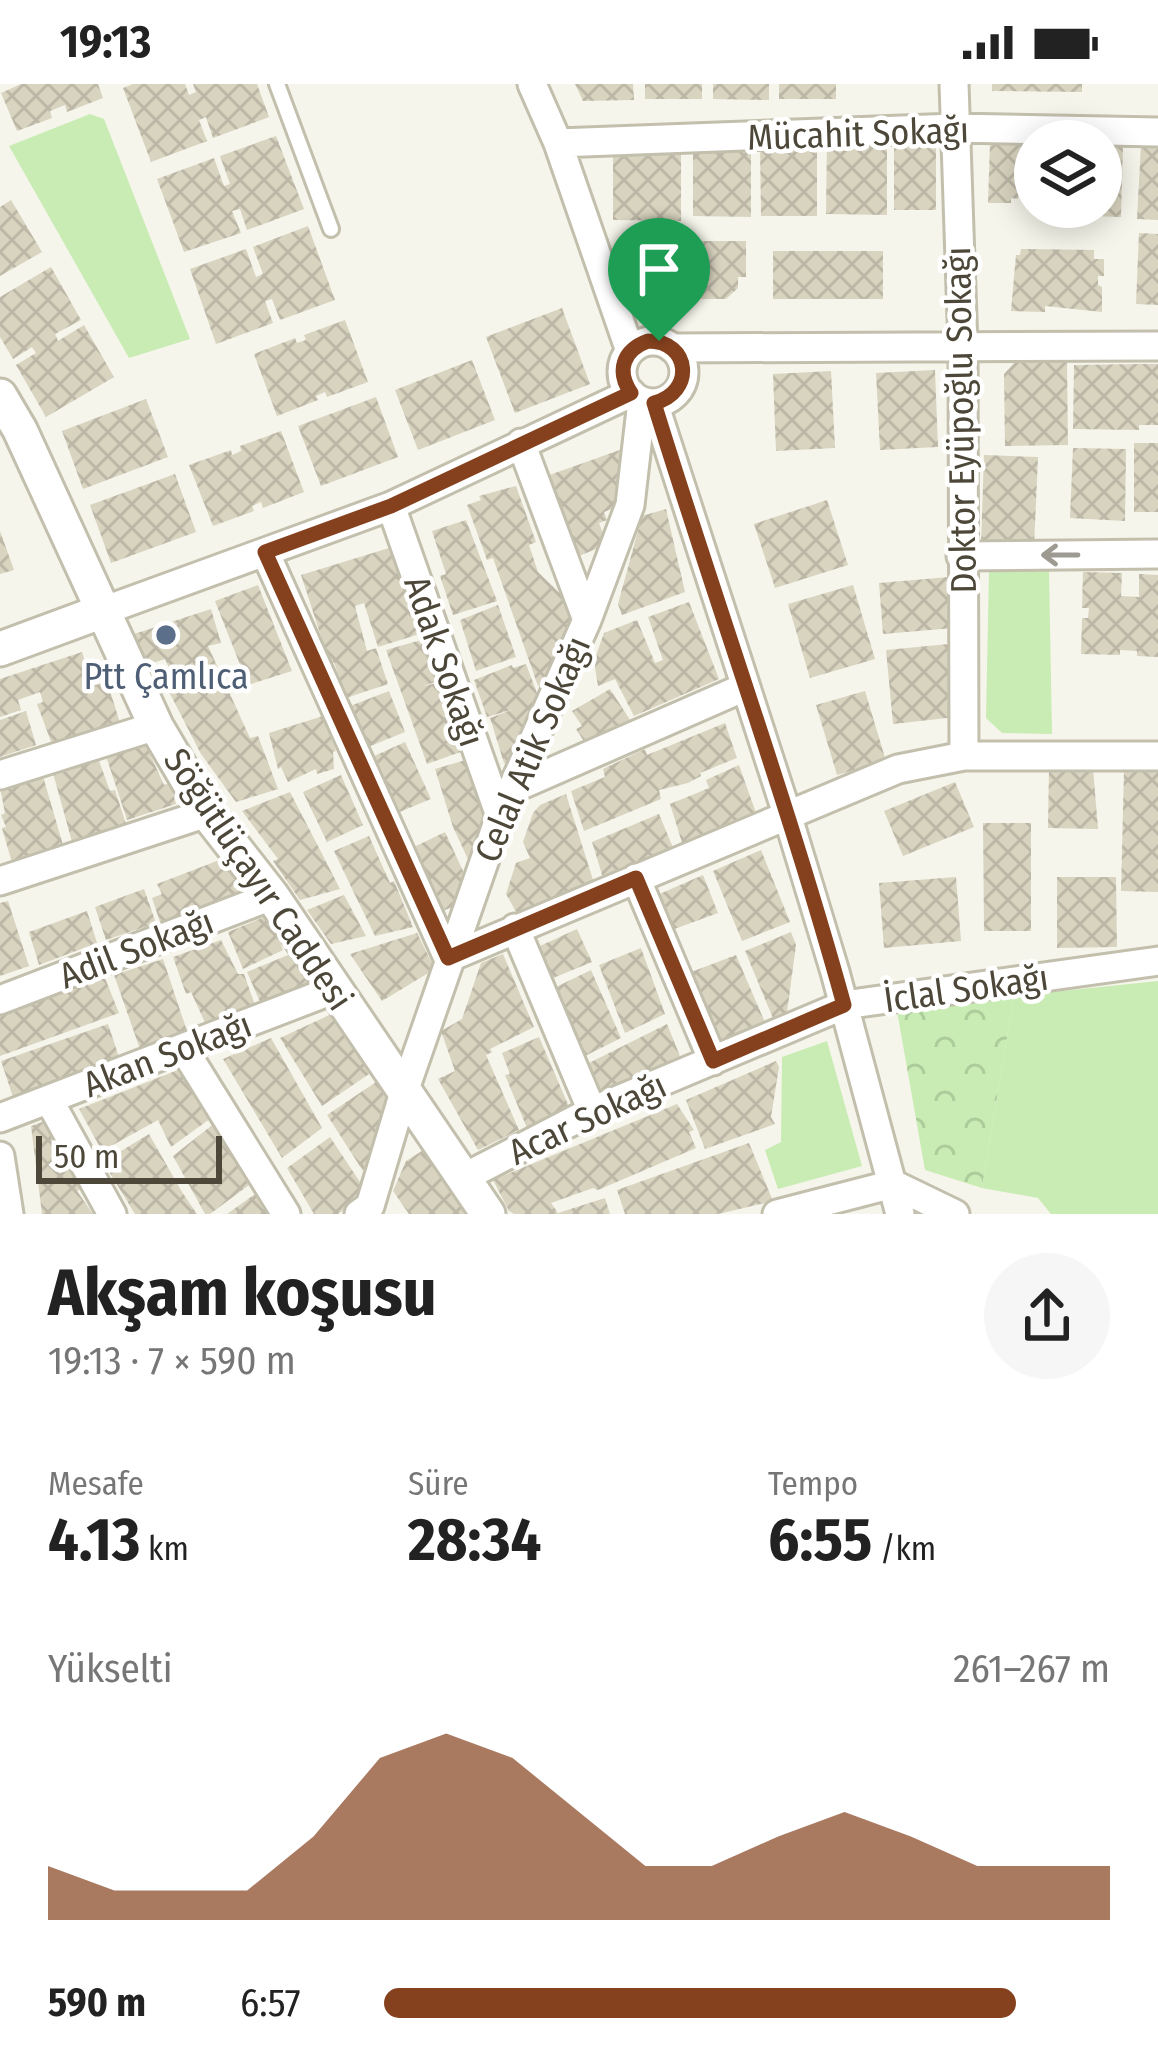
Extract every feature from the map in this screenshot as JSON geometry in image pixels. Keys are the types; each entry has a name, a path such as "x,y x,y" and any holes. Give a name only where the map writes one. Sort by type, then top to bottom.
{"street":[{"path":"532,84 558,142 630,351"},
{"name":"Doktor Eyüpoğlu Sokağı","path":"954,84 963,347 964,756"},
{"name":"Mücahit Sokağı","path":"558,142 955,128 1158,132"},
{"path":"899,1214 787,814 642,399 622,370 630,351 648,341 672,348 1158,346"},
{"path":"0,649 391,506 520,443 642,399 672,396 683,380 682,360 672,348"},
{"name":"Söğütlüçayır Caddesi","path":"0,396 156,726 207,813 272,896 488,1214"},
{"name":"Celal Atik Sokağı","path":"359,1214 370,1206 448,958 505,803 587,620 630,505 642,399"},
{"path":"520,443 587,620"},
{"name":"Adak Sokağı","path":"391,506 505,803"},
{"path":"265,552 448,958 898,769 964,756 1158,756"},
{"path":"961,556 1158,554"},
{"path":"505,803 745,687"},
{"path":"0,775 156,726"},
{"path":"0,880 207,813"},
{"path":"636,878 713,1061"},
{"name":"Adil Sokağı","path":"0,1000 272,896"},
{"path":"515,928 592,1111"},
{"name":"İclal Sokağı","path":"713,1061 844,1005 1158,961"},
{"name":"Akan Sokağı","path":"0,1118 333,990"},
{"path":"183,1048 286,1214"},
{"name":"Acar Sokağı","path":"463,1178 592,1111 713,1061"},
{"path":"49,1100 112,1214"},
{"path":"0,1156 9,1214"},
{"path":"777,1214 893,1184 955,1214"}],"lane":[{"path":"277,84 331,229"}],"green space":[{"path":"90,114 104,119 190,339 129,358 9,146"},
{"path":"1049,570 1052,734 1002,733 986,718 989,572"},
{"path":"1158,981 1158,1214 1051,1214 1038,1198 982,1188 1014,996"},
{"path":"1014,996 982,1188 925,1170 897,1011"},
{"path":"827,1041 862,1166 778,1189 765,1150 781,1142 782,1057"}],"building":[{"path":"21,84 98,84 103,98 67,112 65,105 50,111 52,118 17,131 1,93"},
{"path":"185,84 189,95 196,92 193,84 257,84 269,117 213,138 206,117 199,120 207,141 151,162 123,88"},
{"path":"575,84 633,84 634,100 583,101"},
{"path":"645,84 702,84 702,99 645,99"},
{"path":"713,84 769,84 769,100 713,99"},
{"path":"779,84 836,84 836,99 779,99"},
{"path":"992,84 1082,84 1082,92 992,91"},
{"path":"276,136 304,209 247,230 240,209 232,211 241,233 184,252 157,179 214,158 224,186 230,184 220,156"},
{"path":"827,141 887,141 887,215 826,214"},
{"path":"990,142 1014,142 1014,198 1011,203 988,203"},
{"path":"613,143 681,143 681,221 613,220"},
{"path":"693,143 751,143 751,217 693,216"},
{"path":"760,143 817,144 817,216 761,216"},
{"path":"1141,144 1158,144 1158,220 1137,219"},
{"path":"894,145 936,145 936,210 894,210"},
{"path":"11,200 42,252 0,276 0,207"},
{"path":"308,226 335,300 280,320 272,299 265,301 273,323 216,344 190,269 246,249 256,277 263,274 253,247"},
{"path":"1139,233 1158,234 1158,305 1136,304"},
{"path":"664,241 746,241 746,277 738,277 738,288 726,299 683,299 672,288 671,277 664,277"},
{"path":"1021,249 1094,250 1094,259 1104,259 1104,276 1098,276 1102,312 1045,306 1045,312 1011,311 1016,255"},
{"path":"773,251 883,251 883,299 773,299"},
{"path":"51,267 81,320 55,334 58,341 84,325 114,377 46,417 16,365 36,353 32,347 13,359 0,337 0,297"},
{"path":"562,308 590,384 515,413 486,337"},
{"path":"345,320 368,382 327,397 325,392 316,396 318,400 277,416 254,354 295,338 297,343 306,340 304,335"},
{"path":"472,360 495,420 418,450 395,390"},
{"path":"1017,360 1067,360 1068,445 1005,446 1004,374"},
{"path":"1158,364 1158,425 1139,425 1139,430 1073,429 1074,365"},
{"path":"935,370 938,447 880,450 876,373"},
{"path":"831,371 835,448 776,451 773,374"},
{"path":"376,397 398,457 321,486 298,426"},
{"path":"146,399 168,457 83,489 62,431"},
{"path":"281,431 304,492 263,508 261,502 252,506 254,511 213,526 189,465 231,450 232,455 241,451 240,446"},
{"path":"1134,443 1158,443 1158,512 1134,512"},
{"path":"631,446 621,506 604,512 607,520 599,523 604,536 599,548 571,559 541,478"},
{"path":"1073,448 1126,449 1125,521 1070,518"},
{"path":"984,455 1038,457 1034,547 981,545"},
{"path":"175,474 196,532 111,563 90,505"},
{"path":"516,486 536,542 529,545 538,572 576,609 549,682 538,686 493,558 487,560 467,505 481,500 479,496"},
{"path":"827,500 848,565 775,588 754,524"},
{"path":"666,509 685,592 622,615 618,604 642,516"},
{"path":"466,520 497,601 453,615 432,531"},
{"path":"0,531 14,570 0,574"},
{"path":"402,544 426,632 378,647 364,603 355,606 367,651 376,648 388,684 346,698 301,575"},
{"path":"1083,572 1122,573 1121,596 1139,597 1139,574 1158,575 1158,657 1120,650 1120,655 1081,654 1082,618 1088,618 1089,608 1082,608"},
{"path":"949,577 954,628 883,634 879,583"},
{"path":"258,585 292,671 248,685 215,601"},
{"path":"853,585 875,659 810,678 788,604"},
{"path":"689,602 719,679 634,716 615,679 598,686 594,661 604,633 637,620 655,663 663,660 648,617"},
{"path":"498,605 516,657 476,671 460,620"},
{"path":"211,609 221,643 208,646 250,738 258,736 278,789 236,802 201,754 166,686 176,683 165,659 140,667 131,635"},
{"path":"428,638 444,679 421,687 444,681 466,750 427,764 386,650"},
{"path":"949,644 956,717 893,724 886,650"},
{"path":"82,652 93,686 107,681 120,723 53,747 37,704 43,702 40,692 18,700 21,710 0,717 0,679"},
{"path":"526,664 540,701 511,766 504,763 490,718 514,709 487,717 474,680"},
{"path":"610,689 634,726 591,752 576,729 582,726 572,711"},
{"path":"389,691 405,732 368,747 350,706"},
{"path":"865,691 886,761 837,775 816,705"},
{"path":"26,711 36,745 0,757 0,720"},
{"path":"323,716 336,751 334,769 317,774 316,769 288,782 278,769 269,733"},
{"path":"725,723 737,758 688,783 659,790 661,799 584,831 571,791 605,777 603,769 645,749 647,755"},
{"path":"405,742 431,799 397,813 372,757"},
{"path":"145,743 164,785 170,783 176,804 127,820 106,756"},
{"path":"98,758 128,830 74,849 53,773"},
{"path":"469,759 492,832 473,870 435,769"},
{"path":"739,765 756,813 683,846 670,804 709,788 706,780"},
{"path":"1049,767 1093,768 1098,829 1048,828"},
{"path":"1124,770 1158,771 1158,892 1121,891"},
{"path":"42,773 63,845 12,863 2,828 6,827 0,788"},
{"path":"341,775 363,825 327,842 303,792"},
{"path":"955,782 974,827 903,856 884,811"},
{"path":"290,792 340,889 300,900 273,861 278,859 242,811"},
{"path":"566,794 594,883 518,915 506,894 516,863 530,858 523,842 533,813"},
{"path":"659,814 674,850 604,881 592,842"},
{"path":"983,823 1031,823 1031,931 984,931"},
{"path":"445,832 470,886 463,902 443,911 412,848"},
{"path":"369,836 413,927 375,936 355,895 334,851"},
{"path":"761,850 790,922 742,941 713,871"},
{"path":"222,859 244,894 160,922 152,898 162,894 157,884"},
{"path":"703,875 718,913 669,931 655,896"},
{"path":"956,877 961,941 884,948 879,883"},
{"path":"1057,877 1116,877 1117,947 1057,948"},
{"path":"144,889 156,923 106,940 95,907"},
{"path":"344,895 366,936 331,944 307,910"},
{"path":"8,901 29,966 0,976 0,903"},
{"path":"87,911 97,943 39,965 29,932"},
{"path":"269,915 283,950 243,969 228,932"},
{"path":"577,929 592,962 553,978 540,946"},
{"path":"791,932 796,945 786,1020 775,1023 745,951"},
{"path":"417,933 435,969 382,1001 350,954"},
{"path":"221,940 238,974 244,974 256,1008 207,1027 191,992 186,994 173,957"},
{"path":"641,948 665,1014 625,1033 599,965"},
{"path":"293,953 309,983 260,1002 247,972"},
{"path":"503,954 534,1027 486,1055 519,1130 478,1150 438,1079 455,1071 441,1031 462,1019 481,963"},
{"path":"736,955 767,1027 715,1049 686,974"},
{"path":"163,959 187,1031 140,1049 114,975"},
{"path":"591,970 621,1038 585,1056 554,988"},
{"path":"105,978 119,1013 0,1056 0,1013"},
{"path":"338,1011 375,1070 322,1106 280,1038"},
{"path":"108,1024 119,1057 13,1097 1,1061"},
{"path":"667,1024 682,1061 603,1096 589,1063"},
{"path":"539,1037 570,1109 527,1128 505,1075 510,1074 502,1053"},
{"path":"271,1038 322,1128 282,1158 223,1059"},
{"path":"776,1061 771,1117 775,1124 705,1149 686,1100"},
{"path":"183,1068 214,1116 171,1147 158,1120 102,1151 79,1109"},
{"path":"382,1078 392,1094 363,1171 327,1115"},
{"path":"677,1104 694,1130 689,1132 696,1148 598,1190 551,1203 558,1213 605,1198 610,1214 514,1214 509,1211 493,1180"},
{"path":"48,1120 85,1186 77,1191 93,1214 42,1214 31,1126"},
{"path":"216,1122 253,1182 205,1214 173,1156"},
{"path":"149,1134 197,1214 135,1214 103,1162"},
{"path":"330,1137 362,1185 338,1214 314,1214 287,1168"},
{"path":"749,1143 773,1201 718,1214 625,1214 617,1190"},
{"path":"425,1149 471,1214 409,1214 393,1191 406,1161"},
{"path":"255,1194 269,1214 227,1214"}],"place":[{"name":"Ptt Çamlıca","path":"166,635"}],"route":[{"path":"659,341 678,353 684,370 672,396 654,403 844,1005 713,1061 636,878 448,958 265,552 391,506 631,393 623,380 625,359 637,345 659,341"}]}
